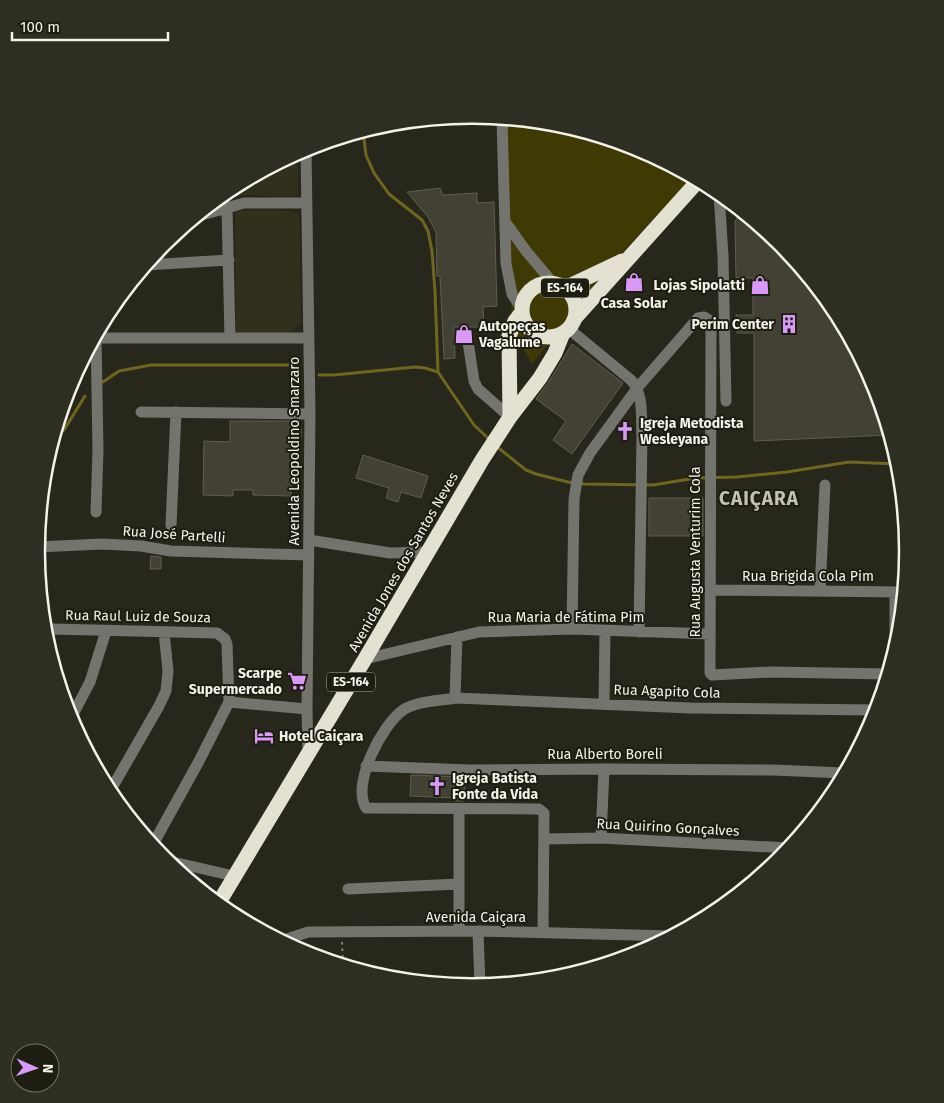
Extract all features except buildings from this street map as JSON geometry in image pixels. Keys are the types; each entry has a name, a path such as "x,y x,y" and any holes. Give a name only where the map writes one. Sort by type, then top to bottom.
{"highway":[{"name":"Avenida Jones dos Santos Neves","path":"222,897 366,659 482,460 510,417 540,378 569,327 693,186"},
{"name":"Avenida Jones dos Santos Neves","path":"510,417 509,336 522,311 525,296 540,284 559,286 630,257"},
{"name":"ES-164","path":"559,286 574,299 576,305 569,327"},
{"path":"522,311 524,322 538,336 551,338 569,327"}],"street":[{"path":"502,125 506,263 512,294 522,311"},
{"name":"Avenida Leopoldino Smarzaro","path":"306,158 310,414 306,708 308,754"},
{"path":"213,212 244,203 306,203"},
{"path":"720,204 723,256 726,401"},
{"path":"227,208 230,338"},
{"path":"506,223 526,251 559,286"},
{"path":"156,264 229,260"},
{"name":"Rua Augusta Venturim Cola","path":"638,387 698,318 704,317 709,320 711,326 711,590 709,669 712,675 771,672 880,674"},
{"path":"569,327 638,387 642,418 639,632"},
{"path":"103,337 309,338"},
{"path":"468,342 474,382 478,389 510,417"},
{"path":"95,351 98,450 96,512"},
{"path":"572,629 576,484 590,453 638,387"},
{"path":"141,412 310,414"},
{"path":"171,525 176,412"},
{"path":"820,591 825,485"},
{"path":"309,540 390,552 428,552"},
{"name":"Rua José Partelli","path":"45,546 102,544 141,546 170,551 309,556"},
{"name":"Rua Brigida Cola Pim","path":"711,590 897,592"},
{"name":"Rua Raul Luiz de Souza","path":"52,629 106,632 217,633 225,639 227,644 229,702"},
{"name":"Rua Maria de Fátima Pim","path":"366,659 479,632 572,629 710,634"},
{"path":"604,704 605,631"},
{"path":"76,709 90,682 106,632"},
{"path":"115,785 166,691 168,671 164,632"},
{"path":"455,698 457,637"},
{"name":"Rua Agapito Cola","path":"366,766 394,718 405,709 424,703 455,698 690,708 868,710"},
{"path":"156,838 229,702 306,708"},
{"path":"366,766 362,789 362,802 366,808 539,809 544,814 543,932"},
{"name":"Rua Alberto Boreli","path":"366,766 470,770 604,768 837,773"},
{"path":"602,838 604,768"},
{"path":"459,809 459,931"},
{"name":"Rua Quirino Gonçalves","path":"544,839 602,838 779,847"},
{"path":"181,864 234,876"},
{"path":"348,889 459,884"},
{"name":"Avenida Caiçara","path":"290,937 308,932 459,931 658,936"},
{"path":"478,931 480,978"}],"path":[{"path":"342,933 343,958"}],"shaded area":[{"path":"505,126 555,133 609,147 635,157 688,184 608,269 532,364 512,327"},
{"path":"298,162 298,196 244,195 232,198"},
{"path":"235,211 291,211 299,215 301,322 286,335 236,334"}],"waterway":[{"path":"364,138 366,155 374,173 389,194 422,220 428,231 432,251 435,292 438,372 474,425 490,440"},
{"path":"103,382 119,371 151,365 298,365"},
{"path":"319,375 415,367 438,372"},
{"path":"63,430 85,396"},
{"path":"496,446 526,470 568,482 584,484 653,485 696,478 737,477 787,472 849,462 890,464"}],"place":[{"name":"Casa Solar","path":"634,282"},
{"name":"Lojas Sipolatti","path":"760,285"},
{"name":"Perim Center","path":"789,324"},
{"name":"Autopeças Vagalume","path":"464,334"},
{"name":"Igreja Metodista Wesleyana","path":"625,431"},
{"name":"Scarpe Supermercado","path":"297,681"},
{"name":"Hotel Caiçara","path":"264,736"},
{"name":"Igreja Batista Fonte da Vida","path":"437,786"}],"district":[{"name":"CAIÇARA","path":"759,498"}]}
